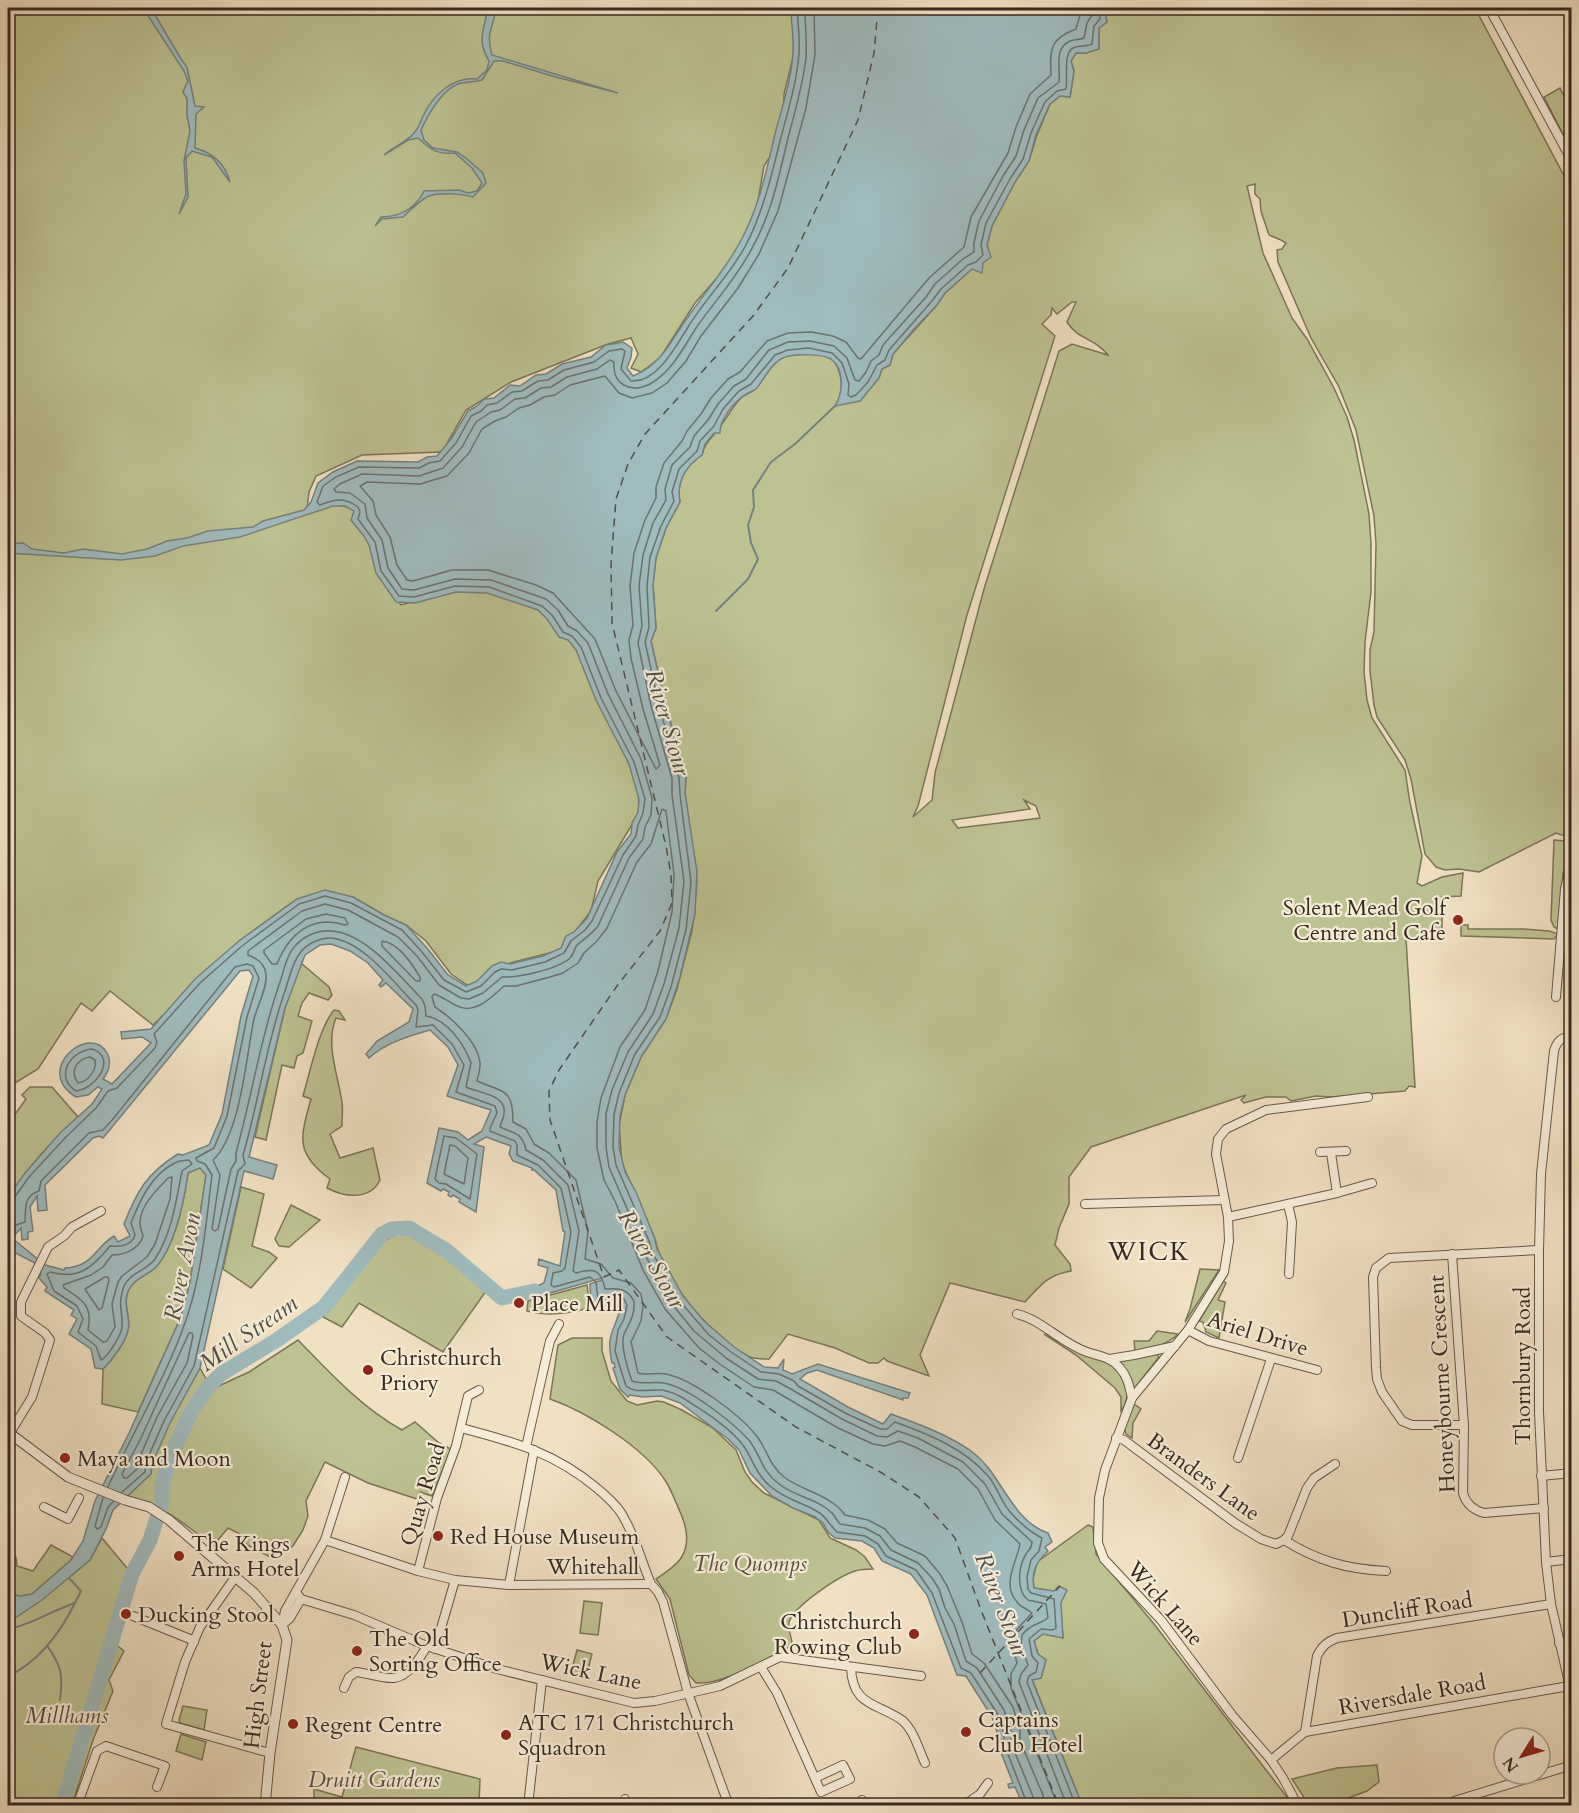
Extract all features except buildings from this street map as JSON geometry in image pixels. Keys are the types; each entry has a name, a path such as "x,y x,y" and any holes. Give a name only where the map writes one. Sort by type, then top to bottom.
{"street":[{"path":"1488,8 1572,161"},
{"path":"1556,997 1566,881 1572,860"},
{"path":"1562,924 1572,924"},
{"name":"Thornbury Road","path":"1568,1037 1558,1041 1554,1051 1541,1174 1539,1412 1546,1562 1551,1604 1572,1696"},
{"name":"Wick Lane","path":"1298,1806 1284,1778 1271,1760 1232,1715 1161,1620 1101,1553 1098,1523 1099,1498 1105,1470 1132,1398 1188,1330 1224,1272 1229,1241 1228,1217 1216,1154 1218,1139 1226,1129 1266,1110 1368,1097"},
{"path":"1320,1152 1331,1153 1346,1150"},
{"path":"1331,1153 1336,1193"},
{"path":"1228,1217 1372,1183"},
{"path":"1085,1204 1224,1200"},
{"path":"1288,1204 1292,1222 1289,1274"},
{"path":"82,1491 68,1477 9,1432 32,1397 50,1340 45,1333 21,1316 21,1302 50,1245 64,1236 72,1227 100,1211"},
{"path":"1464,1425 1412,1425 1402,1421 1382,1392 1376,1368 1373,1277 1376,1268 1389,1258 1539,1250"},
{"name":"Honeybourne Crescent","path":"1452,1254 1464,1425 1463,1493 1465,1501 1470,1507 1484,1513 1544,1508"},
{"path":"1017,1314 1029,1317 1084,1351 1109,1359 1134,1356 1176,1346"},
{"path":"526,1447 550,1341 559,1324"},
{"name":"Ariel Drive","path":"1188,1330 1209,1341 1317,1370"},
{"path":"1109,1359 1125,1374 1132,1398"},
{"path":"1238,1458 1271,1359"},
{"path":"1366,1368 1376,1368"},
{"name":"Quay Road","path":"418,1571 437,1498 461,1428 468,1396 479,1390"},
{"name":"Quay Road","path":"461,1428 534,1450 578,1472 607,1497 625,1518 651,1584"},
{"name":"Branders Lane","path":"1116,1438 1124,1440 1235,1523 1268,1542 1276,1544 1288,1536 1307,1488 1314,1478 1335,1464"},
{"path":"509,1585 534,1450"},
{"path":"1541,1476 1572,1473"},
{"path":"82,1491 97,1489 149,1507 170,1520 236,1576 282,1625 290,1618 325,1540 345,1477"},
{"path":"44,1507 68,1519 82,1491"},
{"name":"Whitehall","path":"325,1540 418,1571 455,1580 509,1585 651,1584 663,1602 688,1693 729,1806"},
{"path":"1284,1540 1319,1559 1342,1567 1386,1571"},
{"path":"1546,1562 1572,1559"},
{"path":"236,1576 200,1627 185,1662 166,1724 270,1753"},
{"path":"344,1688 349,1677 356,1672 393,1678 414,1666 431,1648 455,1580"},
{"name":"Wick Lane","path":"299,1595 354,1615 431,1648 496,1669 634,1703 655,1701 720,1686 780,1657 921,1676"},
{"name":"Duncliff Road","path":"1305,1732 1317,1656 1328,1641 1551,1604"},
{"path":"133,1616 195,1641 203,1648"},
{"name":"High Street","path":"265,1806 270,1753 287,1640 282,1625"},
{"path":"1559,1643 1572,1642"},
{"path":"761,1667 777,1693 815,1778"},
{"path":"850,1667 856,1689 863,1700 902,1720 909,1728 926,1763"},
{"path":"528,1806 542,1680"},
{"name":"Riversdale Road","path":"1271,1760 1305,1732 1569,1686"},
{"path":"77,1806 97,1752 106,1746 165,1766 156,1787"},
{"path":"1454,1801 1572,1765"},
{"path":"963,1806 980,1794 988,1783"}],"green space":[{"path":"8,8 805,8 784,94 784,135 764,166 755,218 731,262 695,303 660,358 641,372 631,368 638,354 631,338 608,344 511,382 466,410 442,452 362,455 316,476 309,492 307,509 331,504 354,508 369,537 378,576 401,605 453,590 490,591 534,602 572,640 618,736 638,787 639,813 598,881 591,911 561,950 510,963 476,991 451,974 426,941 406,925 353,897 297,899 239,941 153,1025 110,991 92,1011 81,1003 38,1069 10,1086 8,1084"},
{"path":"1104,8 1475,8 1571,189 1571,838 1556,833 1479,872 1459,869 1445,870 1436,867 1425,854 1411,779 1405,760 1377,717 1374,705 1370,650 1374,632 1376,544 1374,516 1356,430 1339,387 1311,338 1278,262 1277,250 1282,249 1286,243 1269,235 1261,211 1260,199 1255,194 1255,184 1247,186 1263,253 1292,318 1307,339 1333,386 1347,417 1354,440 1369,514 1371,543 1371,592 1364,672 1367,700 1372,718 1405,770 1422,856 1417,883 1422,886 1442,877 1463,873 1461,896 1442,897 1442,940 1406,938 1415,1087 1409,1086 1405,1091 1332,1097 1316,1096 1291,1101 1286,1097 1266,1097 1244,1103 1241,1100 1246,1095 1091,1147 1069,1177 1069,1204 1055,1245 1070,1264 1071,1271 1050,1278 1025,1302 950,1283 920,1355 929,1376 884,1358 878,1363 869,1363 835,1348 788,1334 769,1359 752,1358 736,1349 706,1323 679,1289 660,1255 622,1163 619,1125 625,1095 641,1057 666,1019 677,989 692,931 697,882 685,793 686,777 665,703 651,641 656,628 653,585 656,558 666,528 680,502 681,481 687,469 702,455 707,443 738,401 759,385 776,362 784,357 805,354 830,358 839,371 841,397 860,401 879,378 882,369 890,365 893,354 945,293 972,269 990,257 987,245 992,226 1029,161 1050,104 1060,96 1070,97 1074,71 1071,61 1076,53 1099,49 1099,28 1107,22","holes":["1072,302 1076,302 1067,322 1076,333 1103,349 1108,355 1072,344 1059,351 984,589 935,773 932,800 913,817 918,806 967,615 1055,336 1042,324 1051,315 1052,308 1057,314","1024,800 1036,806 1040,818 958,828 952,820 1030,809"]},
{"path":"1560,88 1571,110 1571,150 1544,97"},
{"path":"1554,840 1565,841 1572,845 1563,874 1558,929 1554,927 1551,920"},
{"path":"1461,925 1468,925 1468,929 1523,929 1558,934 1554,939 1461,936"},
{"path":"301,963 329,987 332,995 328,1000 309,993 302,1003 298,1016 312,1021 303,1053 297,1056 294,1068 282,1065 266,1140 255,1137 285,1008"},
{"path":"334,1010 339,1011 345,1020 336,1018 332,1038 333,1060 342,1102 342,1126 330,1134 340,1158 373,1148 380,1180 370,1191 356,1195 341,1194 327,1188 330,1179 311,1161 303,1144 304,1124 311,1099 303,1096 319,1039"},
{"path":"30,1087 52,1087 78,1117 40,1155 8,1197 8,1124 26,1099 22,1095"},
{"path":"200,1167 206,1175 190,1283 180,1319 138,1412 102,1404 103,1369 127,1335 129,1325 126,1297 128,1291 135,1282 154,1269 164,1257 178,1221 188,1173"},
{"path":"241,1187 264,1194 252,1246 269,1252 277,1258 251,1288 223,1269"},
{"path":"291,1205 320,1220 289,1247 279,1246 275,1239"},
{"path":"402,1231 438,1250 491,1284 443,1352 359,1303 342,1327 323,1317 382,1242"},
{"path":"1200,1269 1219,1270 1185,1322 1190,1309"},
{"path":"1223,1281 1226,1283 1218,1300 1225,1302 1219,1338 1206,1332 1203,1322 1199,1321"},
{"path":"587,1285 590,1308 551,1314 527,1311 528,1301"},
{"path":"1157,1331 1178,1334 1163,1344 1135,1351 1134,1341 1149,1341"},
{"path":"1044,1334 1082,1354 1115,1366 1126,1384 1127,1391 1125,1405 1121,1411 1121,1397 1115,1388 1076,1355"},
{"name":"The Quomps","path":"572,1338 602,1338 602,1351 611,1381 627,1401 637,1405 664,1402 713,1428 736,1450 745,1472 764,1493 819,1520 830,1538 856,1550 865,1557 873,1569 848,1574 828,1585 799,1608 789,1622 792,1644 788,1648 731,1676 707,1683 696,1683 689,1675 670,1599 656,1579 670,1570 684,1553 687,1536 683,1520 665,1480 643,1455 597,1422 550,1399 558,1345"},
{"path":"298,1340 347,1389 387,1421 402,1430 415,1422 439,1443 451,1449 432,1496 420,1492 417,1499 368,1483 325,1462 306,1501 308,1516 303,1530 293,1546 274,1559 247,1545 242,1535 228,1528 213,1546 162,1509 126,1496 151,1474 163,1435 200,1368 212,1389 249,1372"},
{"path":"1156,1353 1159,1357 1134,1389 1118,1364 1118,1360"},
{"path":"1134,1404 1141,1409 1133,1423 1132,1438 1126,1434 1124,1428"},
{"path":"1088,1525 1093,1527 1096,1554 1154,1624 1293,1805 1082,1805 1032,1679 1041,1678 1046,1660 1038,1654 1034,1641 1043,1634 1063,1637 1060,1603 1054,1592 1034,1588 1033,1579 1037,1562"},
{"name":"Millhams","path":"102,1538 132,1574 114,1643 124,1651 109,1680 113,1691 93,1740 72,1805 8,1805 8,1617 15,1618 90,1560"},
{"path":"51,1545 73,1557 32,1594 21,1596 8,1594 8,1554 16,1557 17,1566 33,1571"},
{"path":"584,1601 602,1603 598,1635 580,1633"},
{"path":"577,1650 592,1654 586,1677 571,1673"},
{"path":"183,1706 207,1710 204,1730 180,1723"},
{"path":"181,1734 206,1742 202,1760 176,1751"},
{"name":"Druitt Gardens","path":"356,1747 480,1779 479,1805 314,1805 314,1789 342,1797"},
{"path":"1377,1765 1379,1782 1367,1791 1330,1805 1309,1805 1292,1779 1337,1768"}],"water":[{"path":"124,8 151,8 187,67 195,106 204,107 196,114 195,148 207,153 217,160 225,169 230,182 212,157 192,151 186,158 188,197 179,214 186,194 184,161 190,131 187,99 183,92 188,81 184,71 145,11"},
{"path":"487,8 496,8 489,40 492,55 618,93 503,61 494,61 482,80 458,84 446,92 431,111 421,130 424,140 433,148 457,152 466,158 483,173 486,183 473,197 451,194 429,196 403,217 382,219 375,226 381,217 401,213 412,207 424,191 459,190 468,193 477,191 482,183 472,168 455,153 434,150 418,138 408,140 384,155 414,133 427,108 445,88 460,81 477,79 487,70 489,61 483,46 482,34"},
{"name":"River Stour","path":"791,8 1104,8 1107,22 1099,28 1099,49 1076,53 1071,61 1074,71 1070,97 1060,96 1050,104 1036,135 1029,161 992,226 987,245 991,257 983,263 982,273 972,269 945,293 893,354 890,365 882,369 879,378 860,401 835,406 840,395 841,375 836,363 831,359 817,355 783,358 770,369 757,388 732,406 722,422 720,433 714,433 705,444 702,455 691,464 681,481 680,502 666,528 656,558 653,585 656,628 651,641 665,703 686,777 685,793 697,872 695,914 680,977 666,1019 641,1057 625,1095 620,1116 619,1147 625,1172 636,1192 657,1249 683,1296 704,1321 734,1347 764,1367 778,1368 784,1359 783,1370 792,1374 818,1364 910,1393 908,1398 903,1398 903,1400 817,1370 807,1373 800,1379 883,1424 891,1414 962,1445 982,1460 1024,1518 1035,1527 1048,1533 1052,1542 1045,1547 1048,1551 1035,1568 1034,1588 1054,1591 1059,1586 1067,1590 1061,1603 1063,1638 1043,1634 1034,1641 1038,1654 1046,1660 1041,1678 1032,1680 1082,1805 1023,1805 1015,1787 1009,1788 1008,1784 1013,1783 998,1745 998,1735 992,1717 966,1676 957,1675 927,1595 911,1574 882,1561 874,1548 862,1541 835,1538 815,1517 772,1496 750,1473 739,1450 680,1403 661,1396 630,1395 628,1397 620,1389 610,1353 610,1338 621,1305 615,1301 599,1306 591,1304 590,1284 602,1278 533,1298 523,1299 533,1292 516,1296 515,1293 524,1292 544,1283 548,1268 538,1265 539,1259 560,1266 565,1232 556,1190 533,1169 532,1171 532,1168 513,1161 509,1154 511,1146 486,1137 474,1144 484,1147 476,1212 459,1202 460,1199 448,1195 449,1192 443,1189 441,1191 427,1183 439,1128 458,1132 468,1140 482,1131 491,1110 447,1096 458,1065 448,1047 430,1030 390,1044 369,1058 366,1054 377,1041 409,1022 413,1009 386,983 381,987 379,985 383,980 368,963 350,951 331,944 320,945 305,955 285,1008 249,1157 277,1165 273,1179 244,1171 200,1368 170,1423 152,1464 151,1474 113,1510 90,1560 42,1600 15,1618 8,1617 8,1594 21,1596 32,1594 71,1560 83,1541 95,1501 129,1433 180,1319 190,1283 206,1175 200,1168 188,1173 174,1234 164,1257 128,1291 126,1297 129,1325 127,1335 103,1369 95,1368 91,1349 69,1334 77,1319 71,1315 74,1310 45,1291 47,1287 39,1278 41,1274 35,1263 10,1250 8,1253 8,1197 25,1173 60,1133 92,1104 102,1089 98,1087 88,1095 76,1097 64,1086 60,1074 62,1063 69,1053 78,1046 89,1043 99,1045 107,1053 110,1063 103,1079 112,1084 151,1043 142,1037 122,1039 121,1032 151,1029 195,979 239,941 297,899 325,890 353,897 406,925 448,975 466,986 477,981 492,966 501,962 510,964 543,956 561,948 566,936 574,932 587,918 617,852 631,834 632,823 638,812 639,799 629,764 596,700 576,650 568,640 559,637 538,610 487,593 456,592 415,603 396,602 376,573 369,545 351,520 354,511 345,506 333,506 240,537 183,546 155,556 121,560 8,553 8,544 23,543 32,549 64,553 83,549 122,554 208,531 253,527 263,521 304,510 311,502 318,483 333,472 357,461 418,462 427,457 437,456 451,439 468,411 484,399 494,398 510,385 520,386 536,375 546,374 562,364 591,357 606,345 623,342 632,348 627,368 633,376 643,371 659,359 722,271 752,217 790,75 793,47","holes":["249,970 253,976 241,1016 222,1114 209,1145 183,1155 178,1154 158,1168 144,1184 124,1224 130,1236 118,1242 114,1236 88,1261 74,1267 64,1270 45,1265 12,1238 21,1228 22,1240 28,1239 28,1232 33,1231 30,1207 37,1196 38,1211 47,1210 45,1185 93,1138 99,1136 103,1138 240,971"]}],"waterway":[{"path":"716,611 748,579 758,559 751,543 748,525 754,507 753,490 771,462 795,444 835,406"},
{"name":"Mill Stream","path":"62,1806 132,1574 150,1540 162,1502 163,1481 170,1457 191,1412 208,1387 221,1374 277,1340 324,1307 382,1234 392,1229 409,1228 447,1251 502,1298 534,1291"},
{"path":"8,1629 75,1603 81,1591 69,1578"},
{"path":"8,1676 29,1663 48,1646 75,1603"},
{"path":"48,1647 60,1672 60,1700"}],"ferry route":[{"path":"878,8 874,53 858,120 788,268 753,316 645,434 628,464 616,499 611,564 612,623 666,846 671,875 672,903 660,931 617,986 559,1070 549,1091 550,1120 604,1277 619,1270 667,1337 796,1427 882,1473 919,1497 955,1538 981,1610 1059,1806"},
{"path":"980,1673 1060,1586"}],"place":[{"name":"Solent Mead Golf Centre and Cafe","path":"1458,920"},
{"name":"Place Mill","path":"519,1303"},
{"name":"Christchurch Priory","path":"368,1370"},
{"name":"Maya and Moon","path":"65,1458"},
{"name":"Red House Museum","path":"438,1536"},
{"name":"The Kings Arms Hotel","path":"179,1556"},
{"name":"Ducking Stool","path":"126,1614"},
{"name":"Christchurch Rowing Club","path":"914,1634"},
{"name":"The Old Sorting Office","path":"357,1651"},
{"name":"Regent Centre","path":"293,1724"},
{"name":"Captains Club Hotel","path":"966,1732"},
{"name":"ATC 171 Christchurch Squadron","path":"506,1735"}],"district":[{"name":"WICK","path":"1149,1251"}],"water label":[{"name":"River Avon","path":"182,1267"}]}
